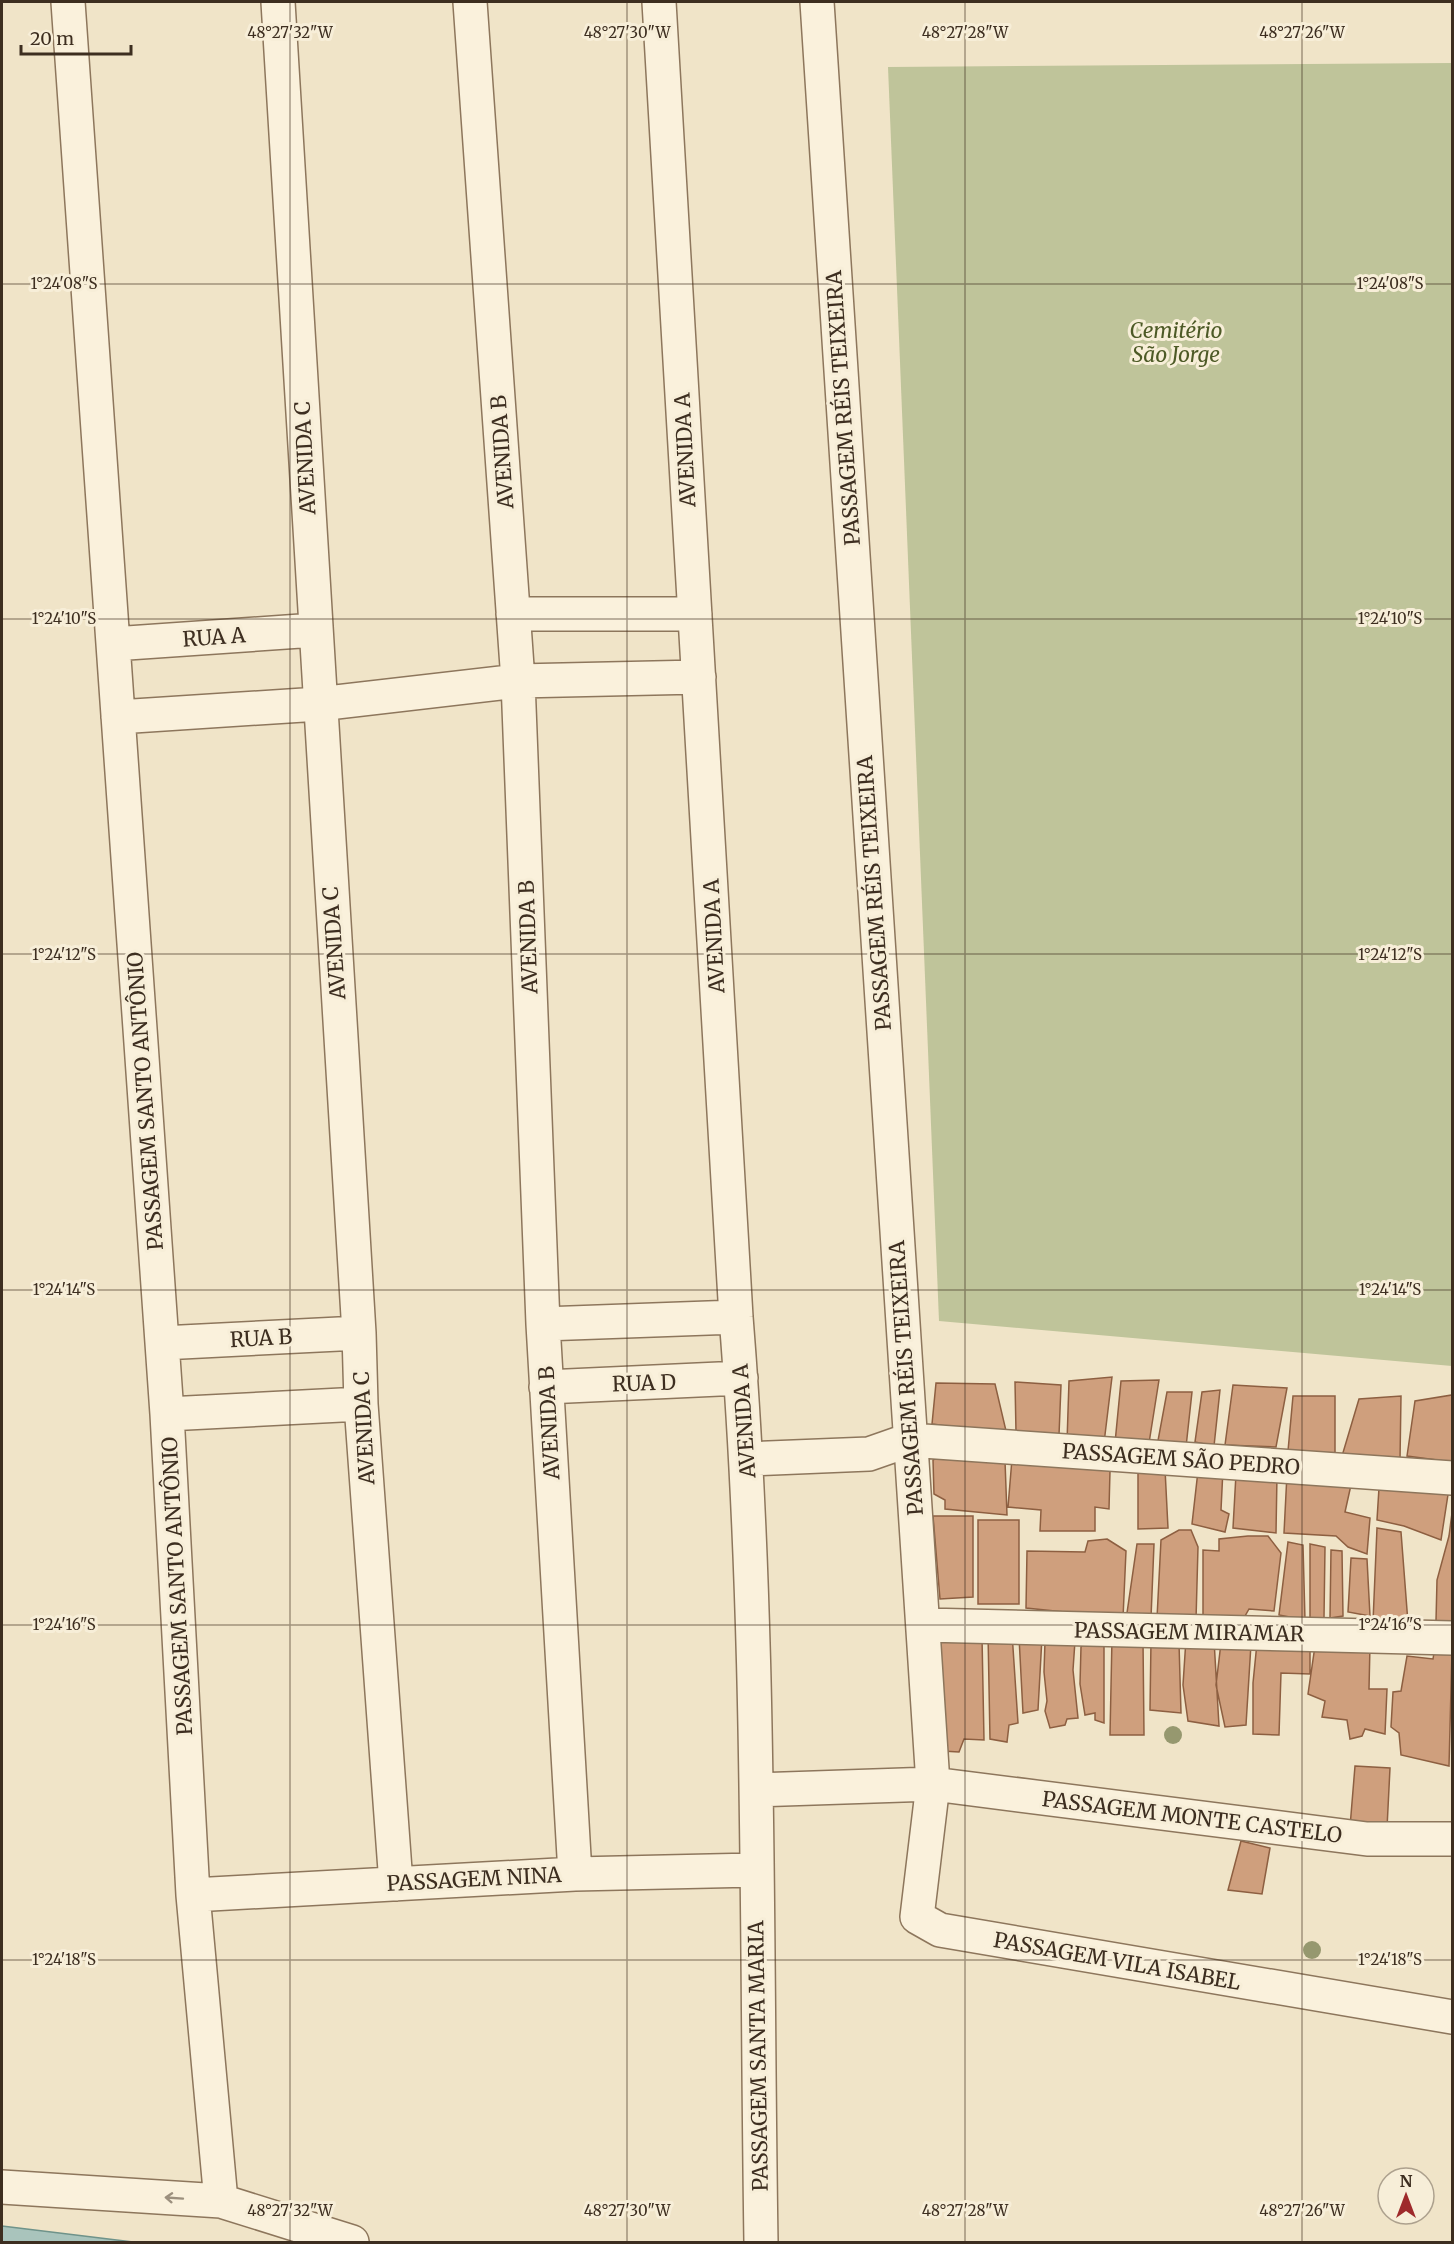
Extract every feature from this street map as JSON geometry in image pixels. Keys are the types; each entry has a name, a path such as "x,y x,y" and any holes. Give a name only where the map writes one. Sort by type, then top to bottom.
{"street":[{"name":"PASSAGEM SANTO ANTÔNIO","path":"68,2 167,1414 194,1895 221,2201"},
{"name":"AVENIDA C","path":"278,2 359,1333 361,1404 396,1884"},
{"name":"AVENIDA B","path":"470,2 518,681 546,1387 575,1874"},
{"name":"AVENIDA A","path":"659,2 736,1317 747,1459 757,1790 755,1870"},
{"name":"PASSAGEM RÉIS TEIXEIRA","path":"817,2 909,1440 925,1625 933,1784"},
{"path":"513,614 695,614"},
{"name":"RUA A","path":"113,644 315,630"},
{"path":"118,717 319,704 518,681 699,676"},
{"path":"543,1324 736,1317"},
{"name":"RUA B","path":"162,1343 359,1333"},
{"name":"RUA D","path":"546,1387 741,1378"},
{"path":"167,1414 361,1404"},
{"path":"747,1459 869,1454 909,1440"},
{"name":"PASSAGEM SÃO PEDRO","path":"909,1440 1452,1478"},
{"name":"PASSAGEM MIRAMAR","path":"925,1625 1452,1638"},
{"name":"PASSAGEM MONTE CASTELO","path":"757,1790 933,1784 1367,1839 1452,1839"},
{"name":"PASSAGEM VILA ISABEL","path":"933,1784 917,1917 940,1930 1452,2017"},
{"name":"PASSAGEM NINA","path":"194,1895 575,1874 755,1870"},
{"name":"PASSAGEM SANTA MARIA","path":"755,1870 761,2242"},
{"path":"2,2187 221,2201 352,2242"}],"green space":[{"name":"Cemitério São Jorge","path":"1452,63 1452,1366 939,1321 888,67"}],"water":[{"path":"2,2226 133,2242 2,2242"}],"building":[{"path":"1112,1377 1104,1443 1067,1442 1069,1381"},
{"path":"1159,1380 1149,1443 1115,1443 1121,1381"},
{"path":"1015,1382 1061,1385 1059,1435 1016,1432"},
{"path":"936,1383 995,1384 1007,1435 932,1424"},
{"path":"1233,1385 1287,1388 1276,1447 1225,1445"},
{"path":"1220,1390 1214,1446 1195,1442 1202,1392"},
{"path":"1167,1392 1192,1392 1186,1447 1157,1446"},
{"path":"1452,1395 1452,1462 1407,1456 1415,1401"},
{"path":"1293,1396 1335,1396 1335,1454 1288,1451"},
{"path":"1401,1396 1400,1460 1342,1456 1359,1399"},
{"path":"949,1450 1005,1461 1007,1515 945,1509 945,1500 934,1494 933,1460"},
{"path":"1012,1459 1064,1459 1110,1471 1109,1509 1095,1507 1095,1531 1040,1531 1041,1510 1008,1507"},
{"path":"1138,1466 1165,1469 1168,1528 1138,1529"},
{"path":"1223,1469 1221,1510 1229,1514 1225,1532 1192,1524 1198,1471"},
{"path":"1236,1474 1277,1475 1276,1533 1233,1528"},
{"path":"1287,1474 1353,1476 1345,1512 1370,1518 1367,1554 1348,1547 1336,1536 1284,1533"},
{"path":"1379,1488 1449,1488 1441,1540 1404,1526 1377,1520"},
{"path":"1452,1513 1452,1621 1436,1621 1437,1580 1449,1536"},
{"path":"933,1516 973,1516 973,1597 940,1599"},
{"path":"978,1520 1019,1520 1019,1604 978,1604"},
{"path":"1377,1528 1401,1532 1408,1623 1373,1622"},
{"path":"1179,1530 1191,1530 1198,1547 1196,1620 1157,1618 1161,1540"},
{"path":"1268,1536 1281,1553 1274,1611 1249,1609 1245,1616 1203,1618 1203,1550 1219,1551 1219,1539"},
{"path":"1107,1539 1126,1551 1123,1618 1026,1608 1027,1551 1085,1552 1088,1541"},
{"path":"1288,1542 1303,1545 1305,1620 1279,1615"},
{"path":"1137,1544 1154,1544 1151,1618 1127,1613"},
{"path":"1310,1544 1325,1547 1324,1618 1310,1620"},
{"path":"1331,1550 1342,1551 1343,1616 1330,1618"},
{"path":"1351,1558 1367,1559 1370,1616 1348,1612"},
{"path":"934,1633 982,1637 984,1740 964,1739 959,1752 942,1751"},
{"path":"988,1633 1012,1633 1018,1723 1009,1725 1007,1742 990,1739"},
{"path":"1019,1637 1042,1637 1038,1710 1023,1713"},
{"path":"1088,1638 1104,1639 1104,1723 1095,1720 1095,1713 1085,1715 1080,1684 1081,1647"},
{"path":"1112,1638 1143,1641 1144,1735 1110,1735"},
{"path":"1186,1639 1214,1640 1219,1726 1188,1721 1183,1685"},
{"path":"1045,1641 1075,1641 1073,1670 1078,1718 1067,1719 1065,1725 1050,1728 1045,1711 1047,1701 1044,1672"},
{"path":"1151,1641 1179,1643 1181,1713 1150,1710"},
{"path":"1221,1643 1251,1644 1246,1725 1225,1727 1216,1685"},
{"path":"1257,1643 1310,1645 1310,1674 1281,1673 1279,1735 1253,1734 1253,1683"},
{"path":"1370,1645 1369,1689 1387,1689 1385,1734 1365,1729 1362,1736 1350,1739 1347,1720 1322,1717 1325,1701 1308,1694 1315,1646"},
{"path":"1435,1647 1452,1650 1449,1766 1401,1755 1399,1733 1391,1727 1393,1692 1401,1691 1407,1656 1433,1659"},
{"path":"1355,1766 1390,1768 1387,1828 1350,1827"},
{"path":"1241,1841 1270,1848 1262,1894 1228,1890"}]}
